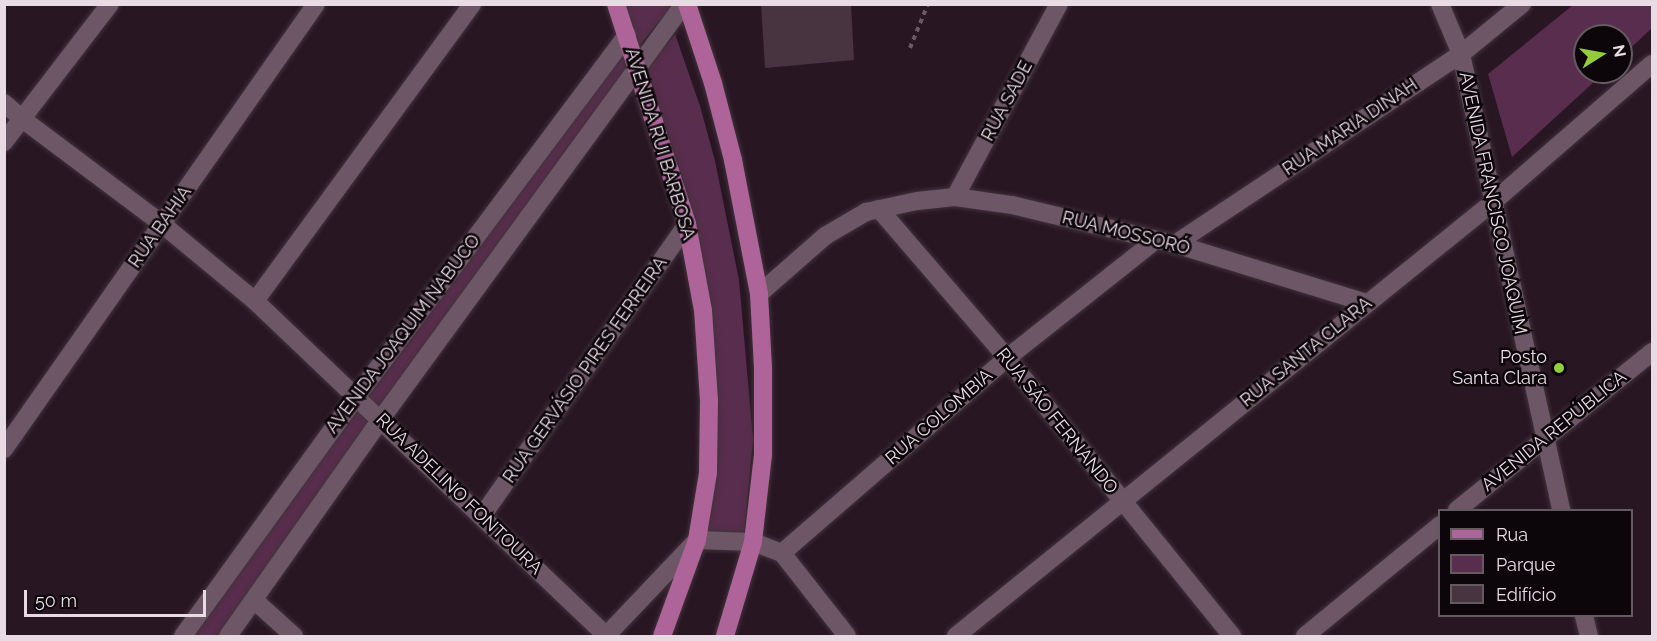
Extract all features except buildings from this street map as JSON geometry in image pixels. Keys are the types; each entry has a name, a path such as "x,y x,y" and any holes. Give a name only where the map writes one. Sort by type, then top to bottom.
{"main road":[{"name":"AVENIDA RUI BARBOSA","path":"616,4 639,69 687,224 703,310 709,400 708,473 697,540 663,636"},
{"path":"686,4 713,83 730,149 759,294 764,369 764,455 753,542 725,636"}],"street":[{"path":"4,142 110,4"},
{"name":"RUA BAHIA","path":"4,449 316,4"},
{"path":"255,302 472,4"},
{"name":"AVENIDA JOAQUIM NABUCO","path":"228,636 381,419 686,4"},
{"name":"RUA SADE","path":"955,197 1059,4"},
{"name":"AVENIDA FRANCISCO JOAQUIM","path":"1440,4 1461,54 1561,509"},
{"name":"RUA MARIA DINAH","path":"1175,244 1461,54 1522,4"},
{"name":"AVENIDA JOAQUIM NABUCO","path":"183,636 357,396 627,35"},
{"name":"RUA SANTA CLARA","path":"956,636 1492,203 1653,64"},
{"name":"RUA ADELINO FONTOURA","path":"4,103 162,224 255,302 357,396 607,636"},
{"name":"RUA MOSSORÓ","path":"759,294 825,236 846,222 879,209 955,197 1012,205 1175,244 1367,303"},
{"name":"RUA SÃO FERNANDO","path":"879,209 1007,358 1232,636"},
{"name":"RUA GERVÁSIO PIRES FERREIRA","path":"482,516 687,224"},
{"name":"RUA COLOMBIA","path":"782,553 1007,358 1156,240"},
{"name":"AVENIDA REPÚBLICA","path":"1457,509 1653,352"},
{"path":"1305,636 1438,527"},
{"path":"607,636 697,540 753,542 782,553 847,636"},
{"path":"254,600 294,636"},
{"path":"1584,617 1589,636"}],"path":[{"path":"910,48 928,4"}],"green space":[{"path":"621,5 668,5 670,8 637,49"},
{"path":"1573,5 1652,5 1652,28 1633,46 1633,24 1573,24 1573,84 1592,84 1512,157 1488,74"},
{"path":"675,34 700,106 715,161 739,280 753,439 744,535 705,531 710,323 646,69"},
{"path":"626,37 636,69 381,413 364,396"},
{"path":"357,399 378,419 221,636 189,636"}],"place":[{"name":"Posto Santa Clara","path":"1559,368"}]}
